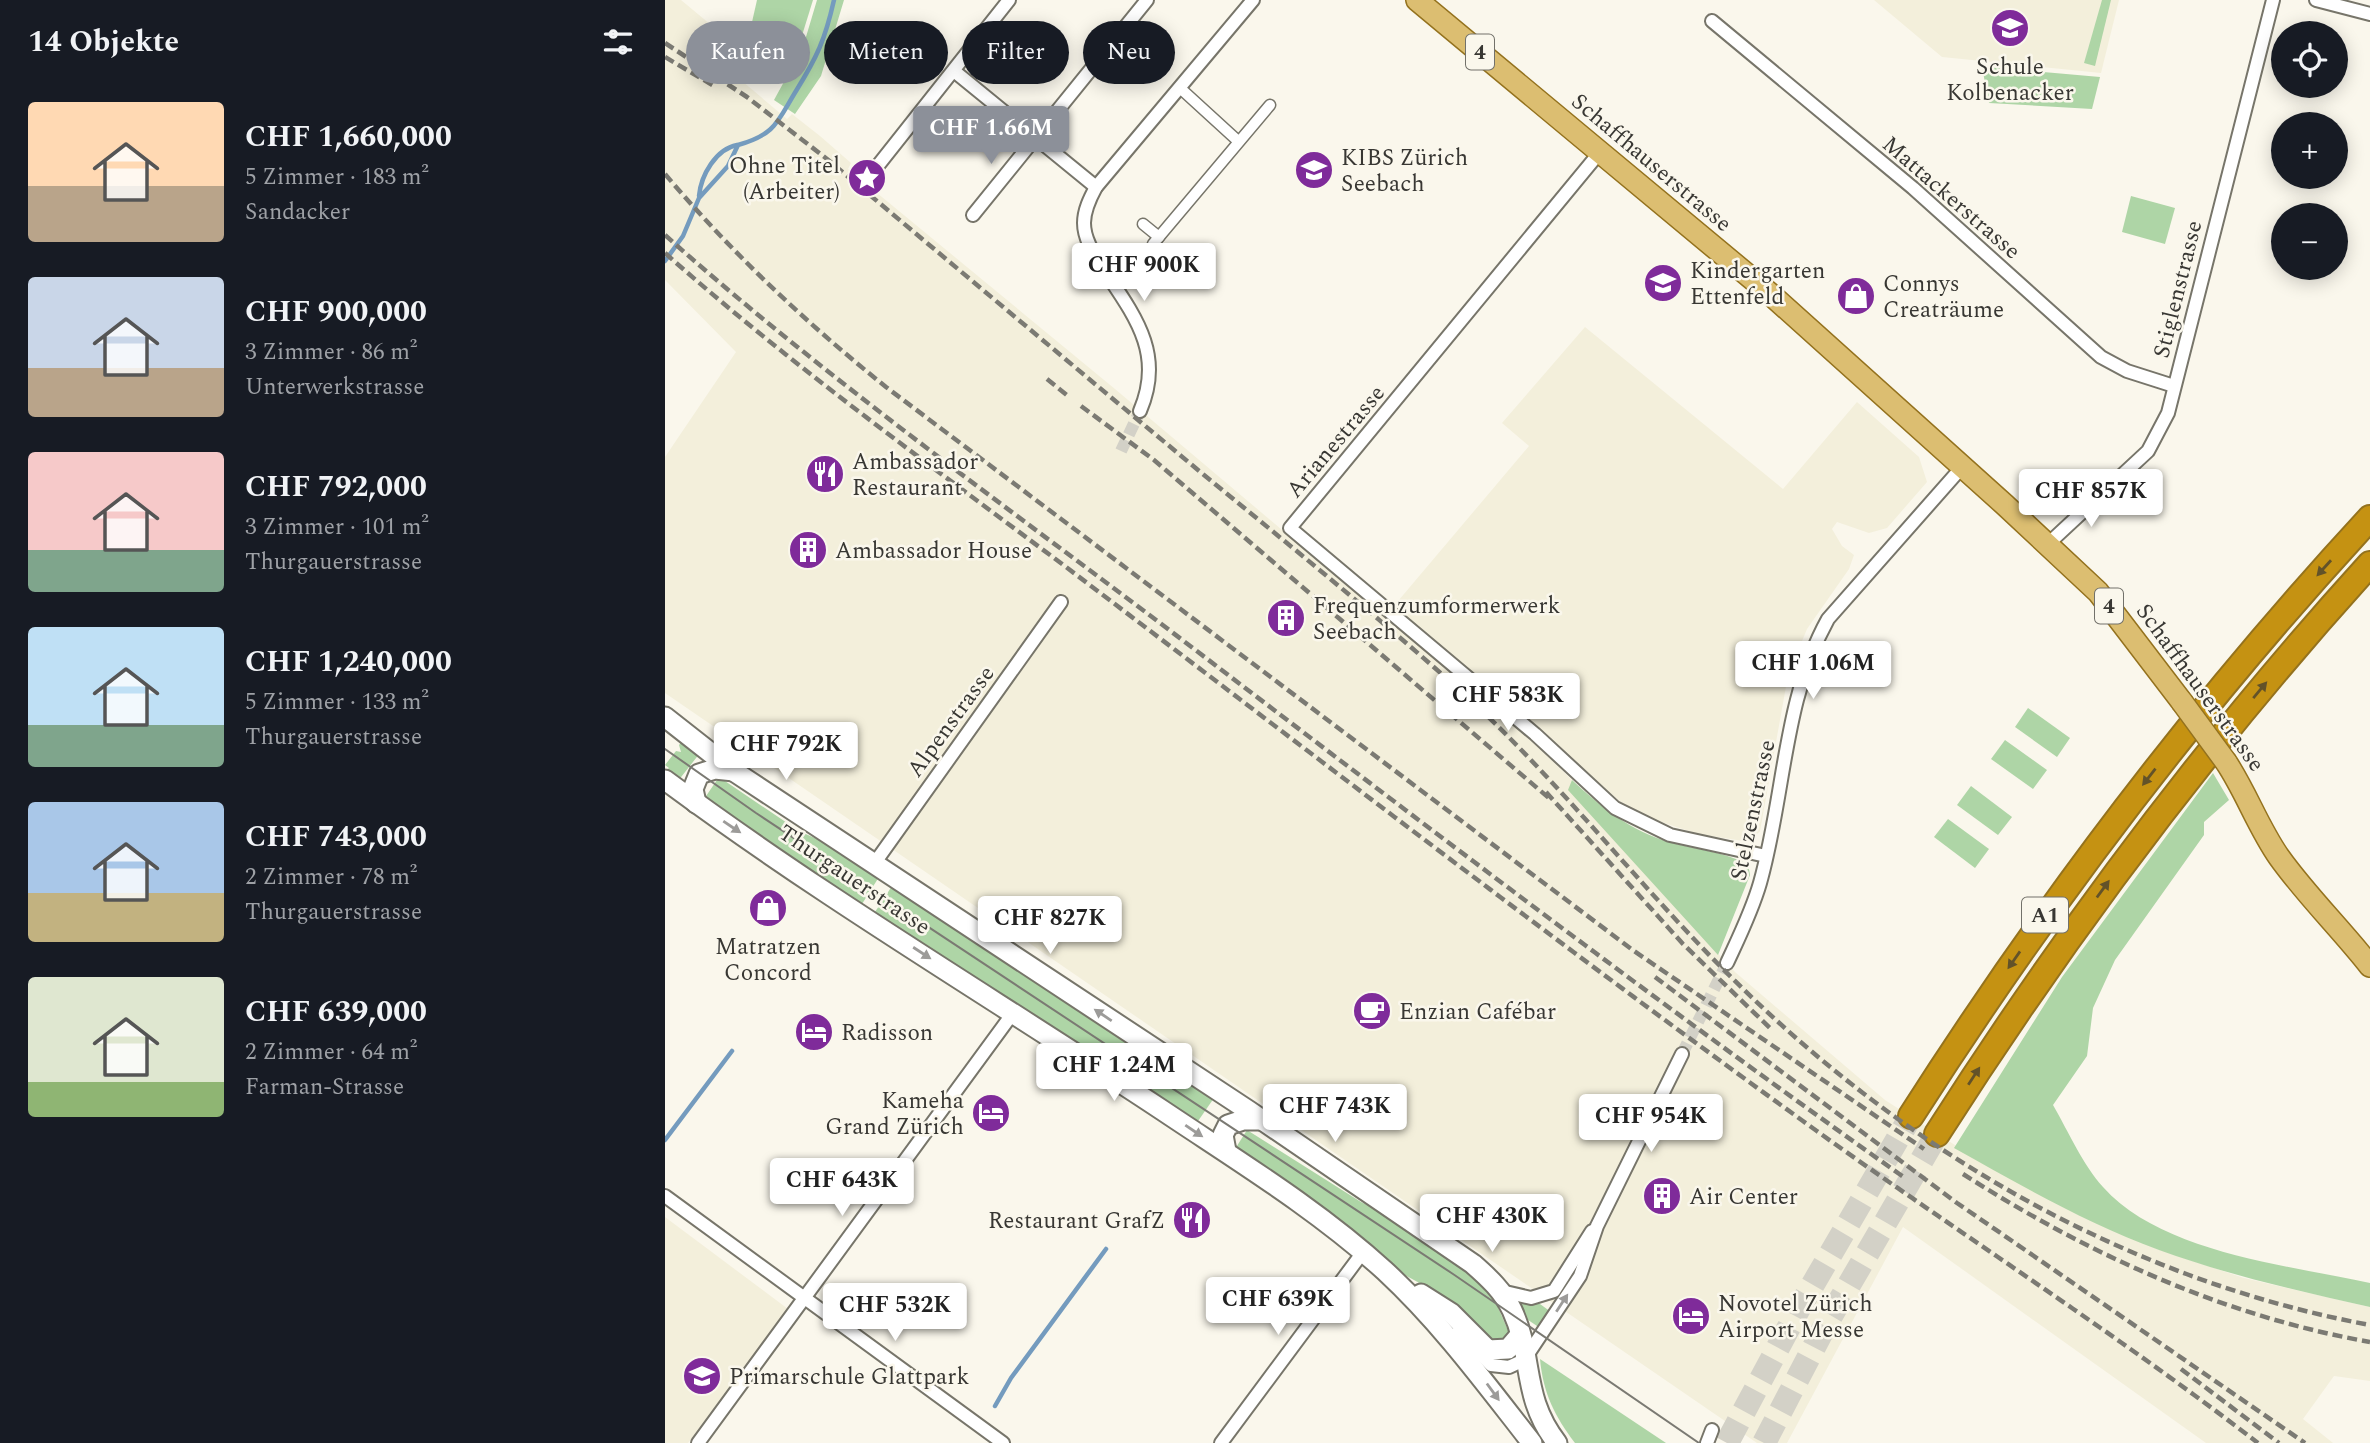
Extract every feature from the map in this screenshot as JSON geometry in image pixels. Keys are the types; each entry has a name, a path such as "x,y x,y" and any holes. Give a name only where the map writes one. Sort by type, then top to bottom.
{"highway":[{"name":"A1","path":"1911,1116 2006,972 2126,806 2240,664 2370,518"},
{"name":"A1","path":"1937,1134 2032,990 2129,855 2256,694 2370,564"}],"main road":[{"name":"Schaffhauserstrasse","path":"1417,0 1768,292 1963,466 2098,592 2226,762 2281,860 2370,966"},
{"name":"Thurgauerstrasse","path":"665,717 735,772 1473,1264 1501,1291 1512,1311 1520,1335 1534,1405 1557,1443"},
{"path":"696,803 694,784 704,770 735,772"},
{"name":"Thurgauerstrasse","path":"665,780 1013,1013 1226,1151 1363,1252 1398,1283 1468,1358 1532,1443"},
{"path":"1226,1151 1223,1135 1228,1125 1243,1120 1262,1121"},
{"path":"1398,1283 1415,1290 1435,1306 1451,1313 1488,1350 1504,1351 1520,1335"}],"street":[{"path":"876,168 1009,0"},
{"path":"973,215 1147,0"},
{"path":"1140,411 1150,380 1150,357 1130,312 1088,242 1084,224 1086,207 1096,187 1253,0"},
{"name":"Stiglenstrasse","path":"2048,544 2148,451 2168,412 2273,0"},
{"path":"2315,0 2370,14"},
{"name":"Mattackerstrasse","path":"1712,21 1913,188 2101,357 2127,372 2175,386"},
{"path":"954,71 1096,187"},
{"path":"1180,88 1238,141"},
{"path":"1162,250 1153,244 1270,105"},
{"name":"Arianestrasse","path":"1600,152 1290,528 1535,734 1615,808 1670,835 1766,856"},
{"path":"1143,224 1159,237"},
{"name":"Stelzenstrasse","path":"1727,963 1753,905 1766,856 1800,682 1811,648 1828,619 1963,466"},
{"name":"Alpenstrasse","path":"874,864 1061,602"},
{"path":"698,1443 1013,1013"},
{"path":"1501,1291 1531,1298 1554,1291 1597,1226 1682,1054"},
{"path":"665,1196 1003,1443"},
{"path":"1435,1306 1483,1360 1509,1367 1524,1360 1580,1276 1597,1226"},
{"path":"1221,1443 1363,1252"},
{"path":"1707,1443 1712,1430"}],"shaded area":[{"path":"665,0 681,0 706,21 686,21 686,84 745,84 787,119 792,114 820,136 851,163 848,169 1115,389 1524,734 1572,780 1569,790 1735,972 1885,1100 1986,1165 2096,1223 2157,1249 2244,1278 2370,1307 2370,1381 2334,1376 2303,1419 2333,1443 2206,1443 1903,1227 1787,1443 1757,1443 665,693 665,457 736,352 665,280"},
{"name":"Schule Kolbenacker","path":"1874,0 2119,0 2101,73 1942,57"},
{"path":"1585,327 1783,489 1857,402 1919,457 1927,482 1887,528 1869,533 1837,522 1832,529 1842,546 1854,555 1849,569 1807,629 1795,658 1787,681 1760,831 1750,842 1698,834 1652,819 1621,802 1393,607 1529,446 1502,423"},
{"name":"Primarschule Glattpark","path":"665,1217 788,1309 688,1443 665,1443"}],"green space":[{"path":"757,0 813,0 806,21 752,21"},
{"path":"817,0 844,0 838,21 824,21 824,66 821,76 795,114 774,100 783,84 810,84 810,24"},
{"path":"2102,0 2111,0 2095,66 2084,63"},
{"path":"1982,67 2100,77 2092,109 1989,103"},
{"path":"2131,196 2175,208 2165,244 2122,232"},
{"path":"2028,708 2070,738 2057,757 2015,727"},
{"path":"683,740 700,753 678,781 665,771 669,768 665,765 676,751 681,752 679,745"},
{"path":"2005,740 2047,770 2033,789 1991,759"},
{"path":"2213,773 2229,800 2204,822 2204,835 2115,960 2093,1008 2087,1056 2053,1105 2096,1178 2128,1209 2158,1227 2227,1253 2370,1283 2370,1307 2237,1275 2159,1250 2080,1216 1954,1148 2062,977"},
{"path":"719,777 799,831 826,843 879,877 862,904 704,799"},
{"path":"1572,780 1605,809 1629,825 1669,842 1748,864 1750,875 1718,955 1568,790"},
{"path":"1971,786 2012,817 1998,835 1957,805"},
{"path":"1948,819 1989,849 1975,868 1934,837"},
{"path":"892,886 1214,1098 1196,1124 875,912"},
{"path":"1247,1130 1361,1202 1404,1223 1482,1283 1494,1298 1510,1335 1497,1346 1425,1286 1401,1273 1235,1149"},
{"path":"1517,1302 1540,1304 1551,1312 1540,1328 1522,1316"},
{"path":"1540,1359 1666,1443 1575,1443 1551,1404"}],"waterway":[{"path":"665,261 683,236 699,198 728,166 738,145 768,131 779,119 815,58 834,0"},
{"path":"699,196 706,172 716,157 729,147 737,145"},
{"path":"665,1140 732,1051"},
{"path":"995,1406 1011,1378 1106,1249"}],"tunnel":[{"path":"1121,451 1140,411"},
{"path":"1682,1054 1727,963"},
{"path":"1727,1443 1798,1310 1911,1116"},
{"path":"1764,1443 1825,1326 1937,1134"}],"tram line":[{"path":"665,749 756,813 1453,1274 1699,1443"}],"railway":[{"path":"665,43 747,97 827,159 1361,604 1453,684 1526,754 1661,904 1731,977 1798,1040 1870,1098 1946,1152 2025,1199 2107,1241 2192,1276 2280,1304 2370,1325"},
{"path":"665,57 714,86"},
{"path":"665,174 770,286 886,387 1634,951 1924,1149"},
{"path":"665,235 786,338 911,436 1532,905 1905,1178"},
{"path":"665,253 713,295 862,414 1604,975 1844,1150 2141,1357 2258,1443"},
{"path":"1047,379 1068,396"},
{"path":"1081,406 1154,460 1550,799"},
{"path":"1546,792 1683,944 1772,1030"},
{"path":"1655,977 1957,1203 2305,1443"},
{"path":"1963,1174 2059,1230 2158,1278 2262,1316 2315,1331 2370,1342"},
{"path":"2181,1369 2279,1443"}],"place":[{"name":"Schule Kolbenacker","path":"2010,28"},
{"name":"KIBS Zürich Seebach","path":"1314,170"},
{"name":"Ohne Titel (Arbeiter)","path":"867,178"},
{"name":"Kindergarten Ettenfeld","path":"1663,283"},
{"name":"Connys Creaträume","path":"1856,296"},
{"name":"Ambassador Restaurant","path":"825,474"},
{"name":"Ambassador House","path":"808,550"},
{"name":"Frequenzumformerwerk Seebach","path":"1286,618"},
{"name":"Matratzen Concord","path":"768,908"},
{"name":"Enzian Cafébar","path":"1372,1011"},
{"name":"Radisson","path":"814,1032"},
{"name":"Kameha Grand Zürich","path":"991,1113"},
{"name":"Air Center","path":"1662,1196"},
{"name":"Restaurant GrafZ","path":"1192,1220"},
{"name":"Novotel Zürich Airport Messe","path":"1691,1316"},
{"name":"Primarschule Glattpark","path":"702,1376"}]}
